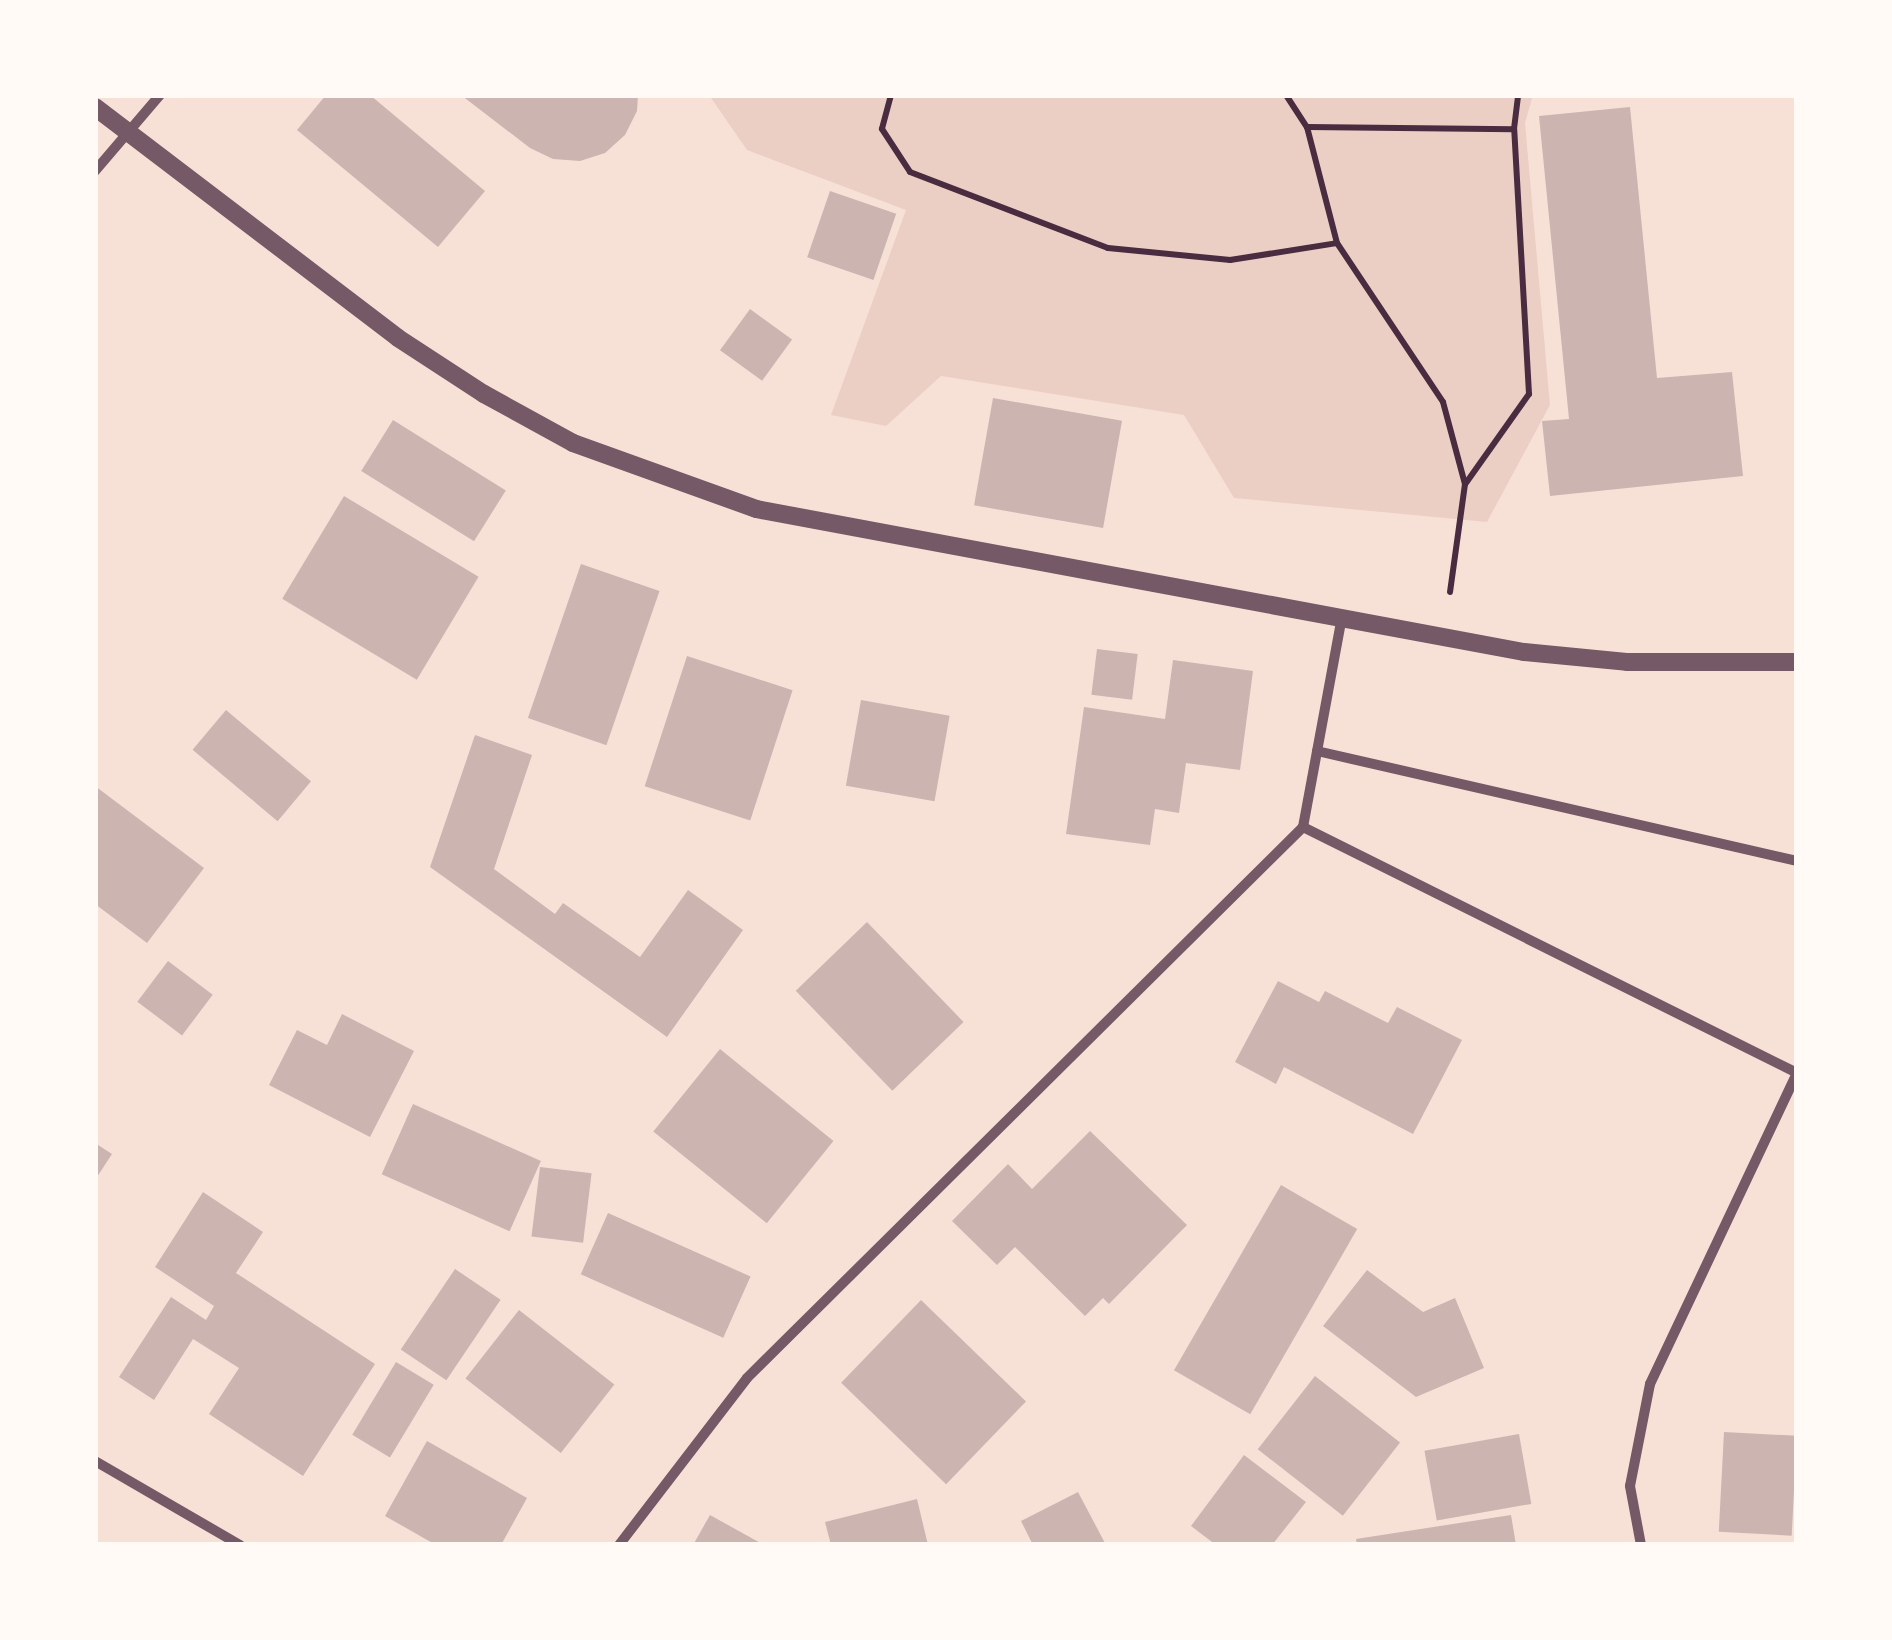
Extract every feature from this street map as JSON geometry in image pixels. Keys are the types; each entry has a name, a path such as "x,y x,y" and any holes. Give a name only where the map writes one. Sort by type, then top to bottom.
{"street":[{"path":"95,172 160,95"},
{"path":"95,107 398,338 484,394 573,443 756,508 1524,652 1627,662 1797,662"},
{"path":"619,1545 747,1378 1303,827 1342,617"},
{"path":"1317,750 1797,861"},
{"path":"1303,827 1797,1073 1650,1384 1630,1486 1641,1545"},
{"path":"95,1461 240,1545"}],"path":[{"path":"891,95 882,129 910,172 1108,248 1230,260 1337,243"},
{"path":"1286,95 1307,127 1337,243 1443,402 1465,484 1444,635"},
{"path":"1465,484 1530,394 1514,129 1518,95"},
{"path":"1307,127 1514,129"}],"shaded area":[{"path":"709,95 1533,95 1525,123 1550,405 1487,522 1234,498 1184,415 941,376 886,426 831,415 906,210 747,150"}],"building":[{"path":"326,95 370,95 485,191 438,247 297,130"},
{"path":"461,95 638,95 637,111 625,135 605,153 580,161 553,159 530,148"},
{"path":"1630,107 1657,378 1732,372 1743,476 1550,496 1542,421 1569,419 1539,116"},
{"path":"830,191 896,214 873,280 807,257"},
{"path":"750,309 792,340 762,381 720,350"},
{"path":"993,398 1122,421 1103,528 974,505"},
{"path":"393,420 506,490 474,541 361,471"},
{"path":"344,496 479,577 417,680 282,599"},
{"path":"581,564 659,591 606,745 528,718"},
{"path":"1097,649 1138,654 1132,700 1091,695"},
{"path":"687,656 793,690 750,821 645,786"},
{"path":"1173,660 1253,671 1240,770 1186,763 1179,813 1155,809 1150,845 1066,834 1084,707 1165,719"},
{"path":"861,700 950,716 935,801 846,786"},
{"path":"226,710 311,781 278,821 193,750"},
{"path":"475,735 532,755 494,869 555,914 563,903 640,957 688,890 743,930 667,1037 430,867"},
{"path":"95,786 204,868 147,943 95,904"},
{"path":"867,922 964,1022 892,1091 796,991"},
{"path":"168,961 213,995 182,1035 137,1002"},
{"path":"1278,981 1319,1002 1325,991 1388,1023 1397,1007 1462,1040 1413,1134 1284,1067 1276,1084 1235,1062"},
{"path":"342,1014 414,1051 370,1137 269,1085 297,1030 327,1045"},
{"path":"720,1049 833,1141 767,1223 653,1131"},
{"path":"413,1104 541,1161 510,1231 382,1174"},
{"path":"1090,1131 1187,1225 1109,1304 1103,1298 1085,1316 1015,1247 997,1265 952,1221 1008,1164 1032,1189"},
{"path":"95,1143 112,1154 95,1180"},
{"path":"540,1167 592,1173 583,1243 531,1236"},
{"path":"1281,1185 1357,1229 1250,1414 1174,1370"},
{"path":"203,1192 263,1232 236,1273 375,1364 303,1476 209,1414 239,1368 193,1339 154,1400 119,1377 171,1297 206,1320 214,1306 155,1267"},
{"path":"608,1213 751,1276 723,1338 581,1274"},
{"path":"455,1269 501,1300 446,1380 401,1349"},
{"path":"1367,1270 1423,1312 1455,1298 1484,1368 1416,1397 1323,1326"},
{"path":"921,1300 1026,1401 946,1484 841,1383"},
{"path":"519,1310 614,1384 561,1453 465,1379"},
{"path":"396,1362 434,1385 390,1458 352,1435"},
{"path":"1315,1376 1400,1442 1343,1516 1258,1449"},
{"path":"1724,1432 1797,1436 1792,1536 1719,1532"},
{"path":"1519,1434 1531,1504 1437,1521 1424,1451"},
{"path":"427,1441 527,1498 501,1545 436,1545 385,1516"},
{"path":"1244,1455 1306,1502 1272,1545 1216,1545 1191,1526"},
{"path":"1078,1492 1106,1545 1033,1545 1021,1521"},
{"path":"917,1499 928,1545 831,1545 825,1522"},
{"path":"710,1515 764,1545 693,1545"},
{"path":"1511,1515 1516,1545 1357,1545 1356,1539"}]}
